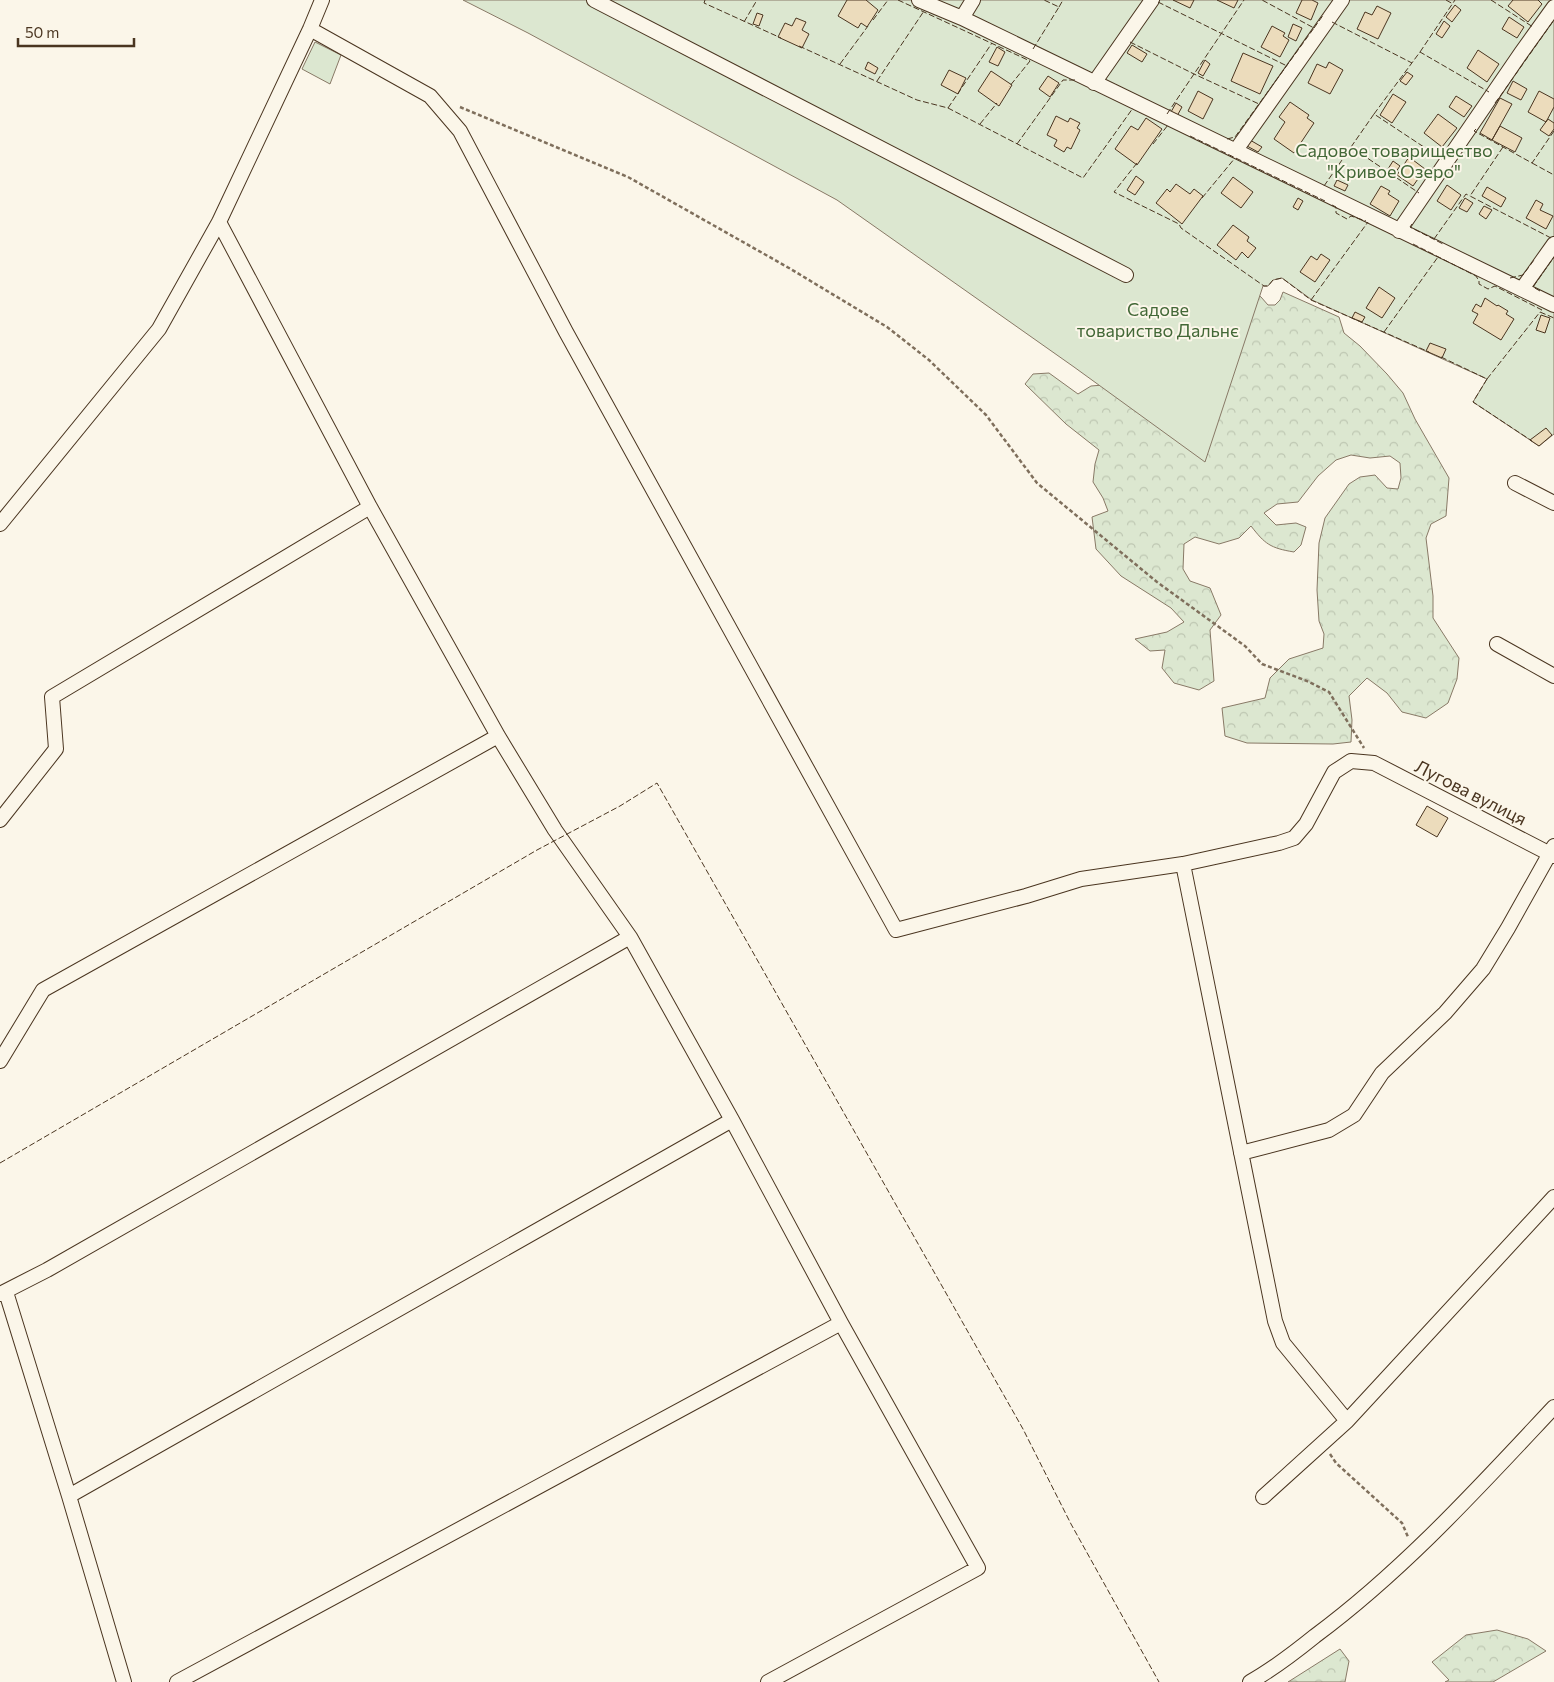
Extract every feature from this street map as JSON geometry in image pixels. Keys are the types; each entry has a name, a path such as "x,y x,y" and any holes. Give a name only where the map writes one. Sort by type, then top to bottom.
{"street":[{"path":"0,524 159,329 219,222 322,0"},
{"path":"594,0 1126,274"},
{"path":"919,0 962,18 1554,305"},
{"path":"962,18 974,0"},
{"path":"1094,83 1152,0"},
{"path":"1236,150 1342,0"},
{"path":"1400,230 1554,7"},
{"path":"310,29 430,96 460,131 566,332 896,930 1026,896 1081,879 1183,864 1294,838 1306,824 1334,772 1351,762 1374,763"},
{"path":"219,222 370,507 498,736 555,830 630,937 732,1120 841,1323 978,1568 768,1682"},
{"path":"1522,289 1554,244"},
{"path":"1515,483 1554,503"},
{"path":"0,820 56,749 52,697 370,507"},
{"path":"1497,644 1554,676"},
{"path":"0,1061 43,990 498,736"},
{"name":"Лугова вулиця","path":"1374,763 1553,851"},
{"path":"1241,1153 1329,1130 1354,1114 1382,1073 1444,1013 1482,969 1553,851"},
{"path":"1183,864 1275,1321 1284,1343 1347,1421"},
{"path":"124,1682 69,1496 3,1293 630,937"},
{"path":"69,1496 732,1120"},
{"path":"1263,1497 1347,1421 1554,1197"},
{"path":"177,1682 841,1323"},
{"path":"1250,1682 1268,1672 1352,1609 1458,1509 1554,1407"}],"path":[{"path":"456,105 628,177 789,268 887,327 928,360 986,415 1037,483 1081,521 1157,582 1245,646 1262,664 1307,681 1329,692 1374,763"},
{"path":"1323,1443 1336,1463 1402,1523 1414,1551"}],"green space":[{"name":"Садовое товарищество \"Кривое Озеро\"","path":"463,0 1554,0 1554,434 1539,446 1473,402 1487,379 1312,300 1282,278 1273,280 1268,286 1263,286 1205,462 837,200 528,33"},
{"path":"315,42 341,55 330,84 302,69"},
{"path":"1209,261 1261,297 1268,305 1275,305 1280,300 1283,292 1339,317 1344,333 1360,346 1403,393 1415,419 1449,478 1446,516 1431,524 1426,538 1433,596 1433,618 1459,658 1457,679 1448,703 1426,718 1402,712 1387,693 1367,678 1349,696 1352,720 1351,742 1333,744 1247,743 1225,736 1222,708 1265,698 1270,678 1289,659 1323,648 1324,634 1319,621 1317,590 1319,543 1325,518 1349,484 1360,477 1375,475 1387,488 1398,489 1401,478 1400,463 1390,456 1370,458 1351,455 1336,460 1318,476 1298,502 1277,504 1264,513 1276,525 1296,523 1306,527 1301,545 1294,552 1279,549 1269,544 1251,526 1239,538 1219,544 1195,537 1184,544 1183,569 1190,581 1210,588 1221,615 1210,630 1214,681 1199,690 1174,683 1162,668 1165,650 1150,651 1135,639 1167,632 1184,622 1171,608 1121,576 1096,549 1092,517 1108,511 1103,498 1093,482 1099,450 1066,424 1025,384 1033,374 1049,373 1078,394 1091,386 1115,384"},
{"path":"1497,1630 1528,1639 1546,1651 1493,1682 1445,1682 1449,1680 1432,1662 1466,1635"},
{"path":"1340,1649 1349,1661 1345,1682 1288,1682"}],"building":[{"path":"847,0 866,0 878,10 867,27 861,23 858,28 838,16"},
{"path":"1173,0 1194,0 1190,8"},
{"path":"1217,0 1238,0 1234,8"},
{"path":"1302,0 1312,0 1318,3 1311,20 1296,13"},
{"path":"1513,0 1538,0 1542,4 1528,22 1508,6"},
{"path":"1455,5 1461,10 1452,22 1446,17"},
{"path":"1377,6 1391,13 1378,39 1357,29 1365,12 1372,15"},
{"path":"757,13 763,15 759,26 753,24"},
{"path":"1509,17 1524,27 1517,38 1502,29"},
{"path":"796,18 806,22 802,30 809,34 802,48 778,37 785,23 792,26"},
{"path":"1444,21 1450,26 1442,38 1436,34"},
{"path":"1293,24 1302,28 1296,41 1288,37"},
{"path":"1272,26 1285,33 1283,36 1289,40 1280,57 1261,47"},
{"path":"1132,45 1147,54 1142,62 1127,53"},
{"path":"997,47 1005,52 998,66 989,62"},
{"path":"1478,50 1499,64 1487,82 1467,68"},
{"path":"1243,53 1273,66 1260,94 1231,81"},
{"path":"1205,60 1210,64 1203,76 1198,73"},
{"path":"868,62 878,68 875,74 865,69"},
{"path":"1329,62 1343,70 1330,94 1308,83 1317,64 1326,68"},
{"path":"949,70 966,78 958,94 941,85"},
{"path":"991,71 1012,85 999,106 978,91"},
{"path":"1407,72 1413,76 1406,85 1400,81"},
{"path":"1048,76 1059,83 1050,97 1039,89"},
{"path":"1513,81 1527,89 1521,100 1507,93"},
{"path":"1198,91 1213,99 1203,119 1188,111"},
{"path":"1539,91 1554,99 1554,107 1546,122 1528,112"},
{"path":"1393,94 1406,102 1392,123 1380,115"},
{"path":"1456,96 1472,106 1464,117 1449,107"},
{"path":"1500,98 1512,104 1492,140 1480,133"},
{"path":"1290,102 1309,115 1307,118 1314,123 1294,153 1274,139 1285,122 1279,117"},
{"path":"1176,103 1182,107 1177,116 1171,112"},
{"path":"1438,114 1457,128 1442,147 1424,133"},
{"path":"1056,116 1068,122 1070,118 1080,123 1077,128 1080,130 1071,149 1067,147 1064,152 1054,146 1057,140 1047,135"},
{"path":"1146,118 1162,129 1137,165 1115,149 1131,126 1138,130"},
{"path":"1548,119 1554,123 1554,129 1549,136 1540,130"},
{"path":"1500,126 1522,138 1515,152 1492,140"},
{"path":"1250,140 1262,147 1258,152 1247,146"},
{"path":"1409,157 1425,169 1413,186 1397,175"},
{"path":"1393,161 1400,166 1395,173 1388,169"},
{"path":"1136,176 1144,182 1135,195 1127,190"},
{"path":"1233,177 1253,192 1241,208 1221,193"},
{"path":"1337,180 1348,185 1345,191 1334,186"},
{"path":"1176,184 1190,194 1194,189 1203,196 1182,224 1156,203 1167,189 1170,192"},
{"path":"1447,185 1461,195 1451,210 1437,201"},
{"path":"1381,186 1390,191 1388,194 1399,201 1390,216 1370,204"},
{"path":"1487,187 1506,198 1501,207 1482,196"},
{"path":"1298,198 1303,201 1298,210 1293,207"},
{"path":"1465,198 1473,203 1467,212 1459,208"},
{"path":"1536,200 1543,204 1540,210 1553,216 1546,229 1526,218"},
{"path":"1484,206 1492,210 1486,219 1479,214"},
{"path":"1233,225 1249,237 1247,241 1256,248 1248,258 1242,252 1236,260 1217,245"},
{"path":"1321,254 1330,260 1315,282 1300,272 1311,256 1317,260"},
{"path":"1379,287 1395,298 1382,318 1366,308"},
{"path":"1485,298 1508,311 1506,314 1514,319 1501,340 1473,323 1478,314 1472,311 1476,304 1481,307"},
{"path":"1355,312 1365,317 1362,322 1352,318"},
{"path":"1541,315 1550,318 1545,333 1536,330"},
{"path":"1430,343 1446,349 1442,358 1426,351"},
{"path":"1546,428 1552,435 1539,446 1530,440"},
{"path":"1427,806 1448,818 1437,837 1416,825"}],"fence":[{"path":"705,0 704,3 781,38"},
{"path":"744,22 757,0"},
{"path":"873,20 888,0"},
{"path":"898,0 1030,61 1009,87"},
{"path":"1033,49 1059,7 1044,0"},
{"path":"1059,7 1063,0"},
{"path":"1167,114 1244,0"},
{"path":"1227,139 1235,137 1314,28 1262,0"},
{"path":"1446,0 1453,4"},
{"path":"1420,52 1455,0"},
{"path":"1491,0 1533,27"},
{"path":"1158,2 1287,66"},
{"path":"877,81 924,11"},
{"path":"1314,28 1324,14"},
{"path":"1495,103 1554,20"},
{"path":"1332,22 1412,63"},
{"path":"840,64 868,26"},
{"path":"1130,42 1259,104"},
{"path":"948,108 992,43"},
{"path":"799,46 917,100 948,108 1083,178 1133,108"},
{"path":"1374,114 1420,52 1489,92"},
{"path":"1017,144 1063,80 1075,80"},
{"path":"980,124 997,103"},
{"path":"1351,147 1374,114 1442,159"},
{"path":"1153,144 1168,125"},
{"path":"1476,129 1474,131 1532,163 1554,131"},
{"path":"1190,136 1325,201"},
{"path":"1324,186 1351,147 1419,193"},
{"path":"1503,147 1470,196 1551,238"},
{"path":"1202,198 1235,158"},
{"path":"1137,163 1114,192 1179,224 1181,228 1264,286 1268,286 1273,280 1282,278 1311,300 1429,352"},
{"path":"1532,163 1554,175"},
{"path":"1434,239 1466,194 1470,196"},
{"path":"1332,205 1336,207 1336,213 1347,219 1351,216 1366,221"},
{"path":"1311,300 1368,222"},
{"path":"1412,224 1410,227 1443,244"},
{"path":"1413,244 1476,276 1479,284 1488,289 1495,286 1554,318"},
{"path":"1384,332 1438,257"},
{"path":"1540,291 1533,287 1554,257"},
{"path":"1510,278 1523,275 1534,260"},
{"path":"1487,379 1540,312"},
{"path":"1441,357 1487,379 1473,402 1532,441"},
{"path":"0,1163 537,850 620,806 657,783 1023,1429 1071,1524 1159,1682"}],"park label":[{"name":"Садове товариство Дальнє","path":"1158,319"}]}
